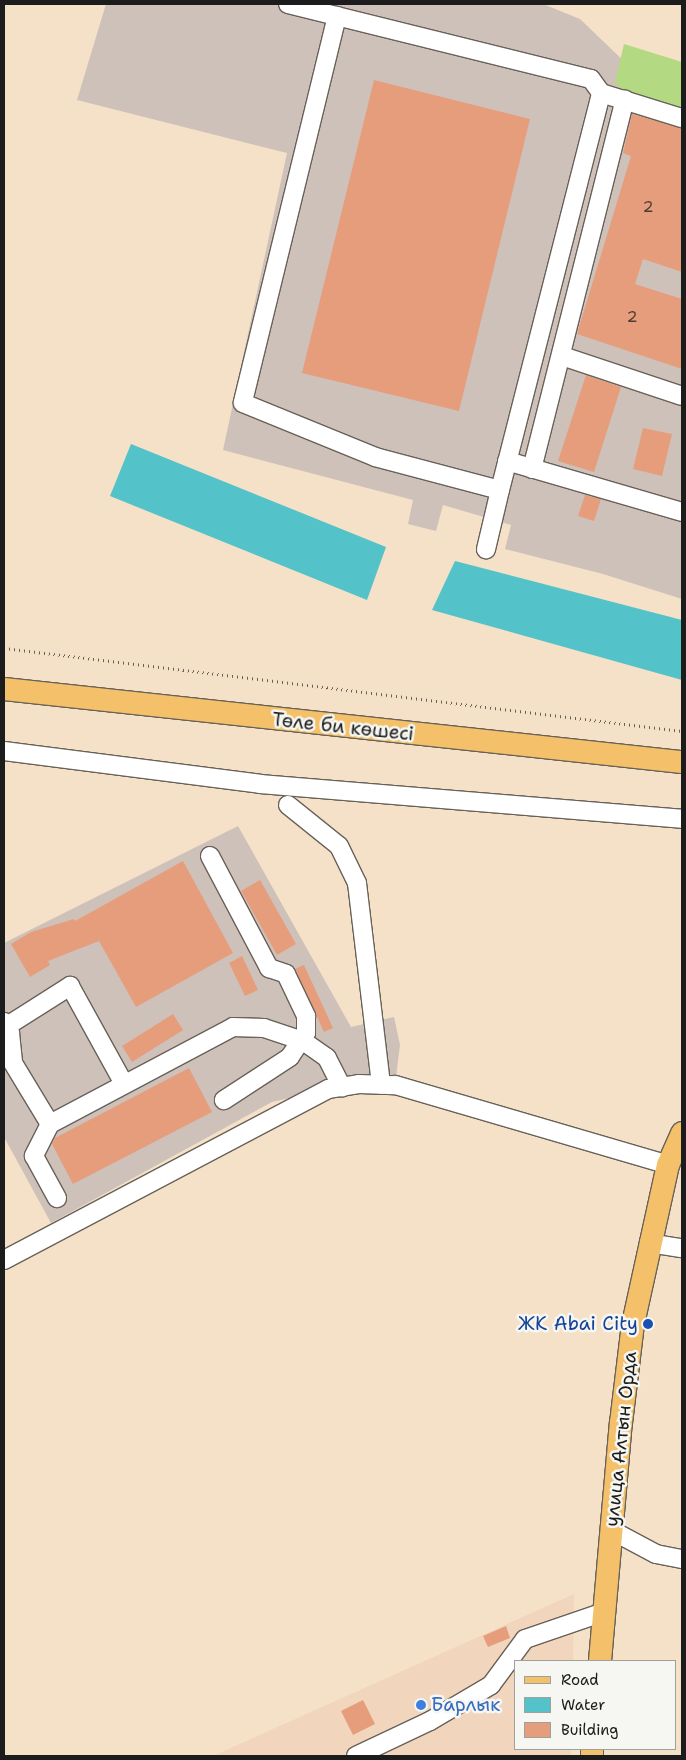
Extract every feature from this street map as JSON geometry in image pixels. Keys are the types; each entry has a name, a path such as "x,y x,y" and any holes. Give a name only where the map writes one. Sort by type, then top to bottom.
{"main road":[{"name":"Төле би көшесі","path":"4,689 682,762"},
{"name":"улица Алтын Орда","path":"600,1660 633,1324 649,1243 668,1165 682,1133"}],"street":[{"path":"288,4 591,78 601,93 682,118"},
{"path":"337,16 243,403 375,457 500,490"},
{"path":"486,549 601,93"},
{"path":"532,469 625,100"},
{"path":"562,356 682,396"},
{"path":"507,461 682,512"},
{"path":"4,751 260,784 682,819"},
{"path":"288,805 339,846 357,883 381,1085"},
{"path":"210,856 269,968 286,974 303,1006 306,1033 303,1041 290,1057 224,1100"},
{"path":"50,1124 13,1063 5,1024 70,986 124,1084"},
{"path":"57,1198 34,1156 50,1124 233,1027 264,1028 303,1041 327,1058 342,1087"},
{"path":"4,1260 328,1089 395,1085 668,1165"},
{"path":"649,1243 682,1248"},
{"path":"612,1530 656,1554 682,1559"},
{"path":"356,1756 430,1722 491,1685 525,1639 604,1612"}],"path":[{"path":"4,648 682,730"}],"shaded area":[{"path":"106,4 543,4 580,19 682,117 682,599 603,574 505,549 511,525 443,505 436,531 408,524 413,500 223,450 287,153 77,100"},
{"path":"238,826 351,1027 394,1017 400,1045 395,1085 328,1089 272,1102 51,1223 4,1137 4,943"},
{"name":"Барлык","path":"574,1594 573,1660 514,1660 514,1750 571,1750 571,1756 213,1756"}],"green space":[{"path":"624,44 682,62 682,110 621,89 615,82"}],"water":[{"path":"131,444 386,547 367,600 110,496"},
{"path":"455,561 682,620 682,680 432,610"}],"building":[{"path":"374,80 530,119 459,411 302,373"},
{"path":"632,114 682,128 682,272 643,259 635,284 682,299 682,369 577,334 631,156 623,153"},
{"path":"586,375 621,387 594,472 558,461"},
{"path":"643,428 672,434 662,476 633,469"},
{"path":"585,495 601,499 594,521 578,516"},
{"path":"183,861 233,953 136,1007 99,941 48,961 50,965 30,977 11,944 31,932 74,919 75,921"},
{"path":"260,880 296,944 277,955 241,891"},
{"path":"242,956 258,990 245,996 229,963"},
{"path":"304,965 333,1028 324,1032 295,969"},
{"path":"173,1014 183,1030 132,1062 122,1046"},
{"path":"189,1068 212,1112 73,1184 52,1144 55,1138"},
{"path":"506,1626 510,1638 488,1647 483,1636"},
{"path":"363,1700 375,1724 353,1735 341,1711"}],"place":[{"name":"ЖК Abai City","path":"648,1324"},
{"name":"Барлык","path":"421,1705"}]}
